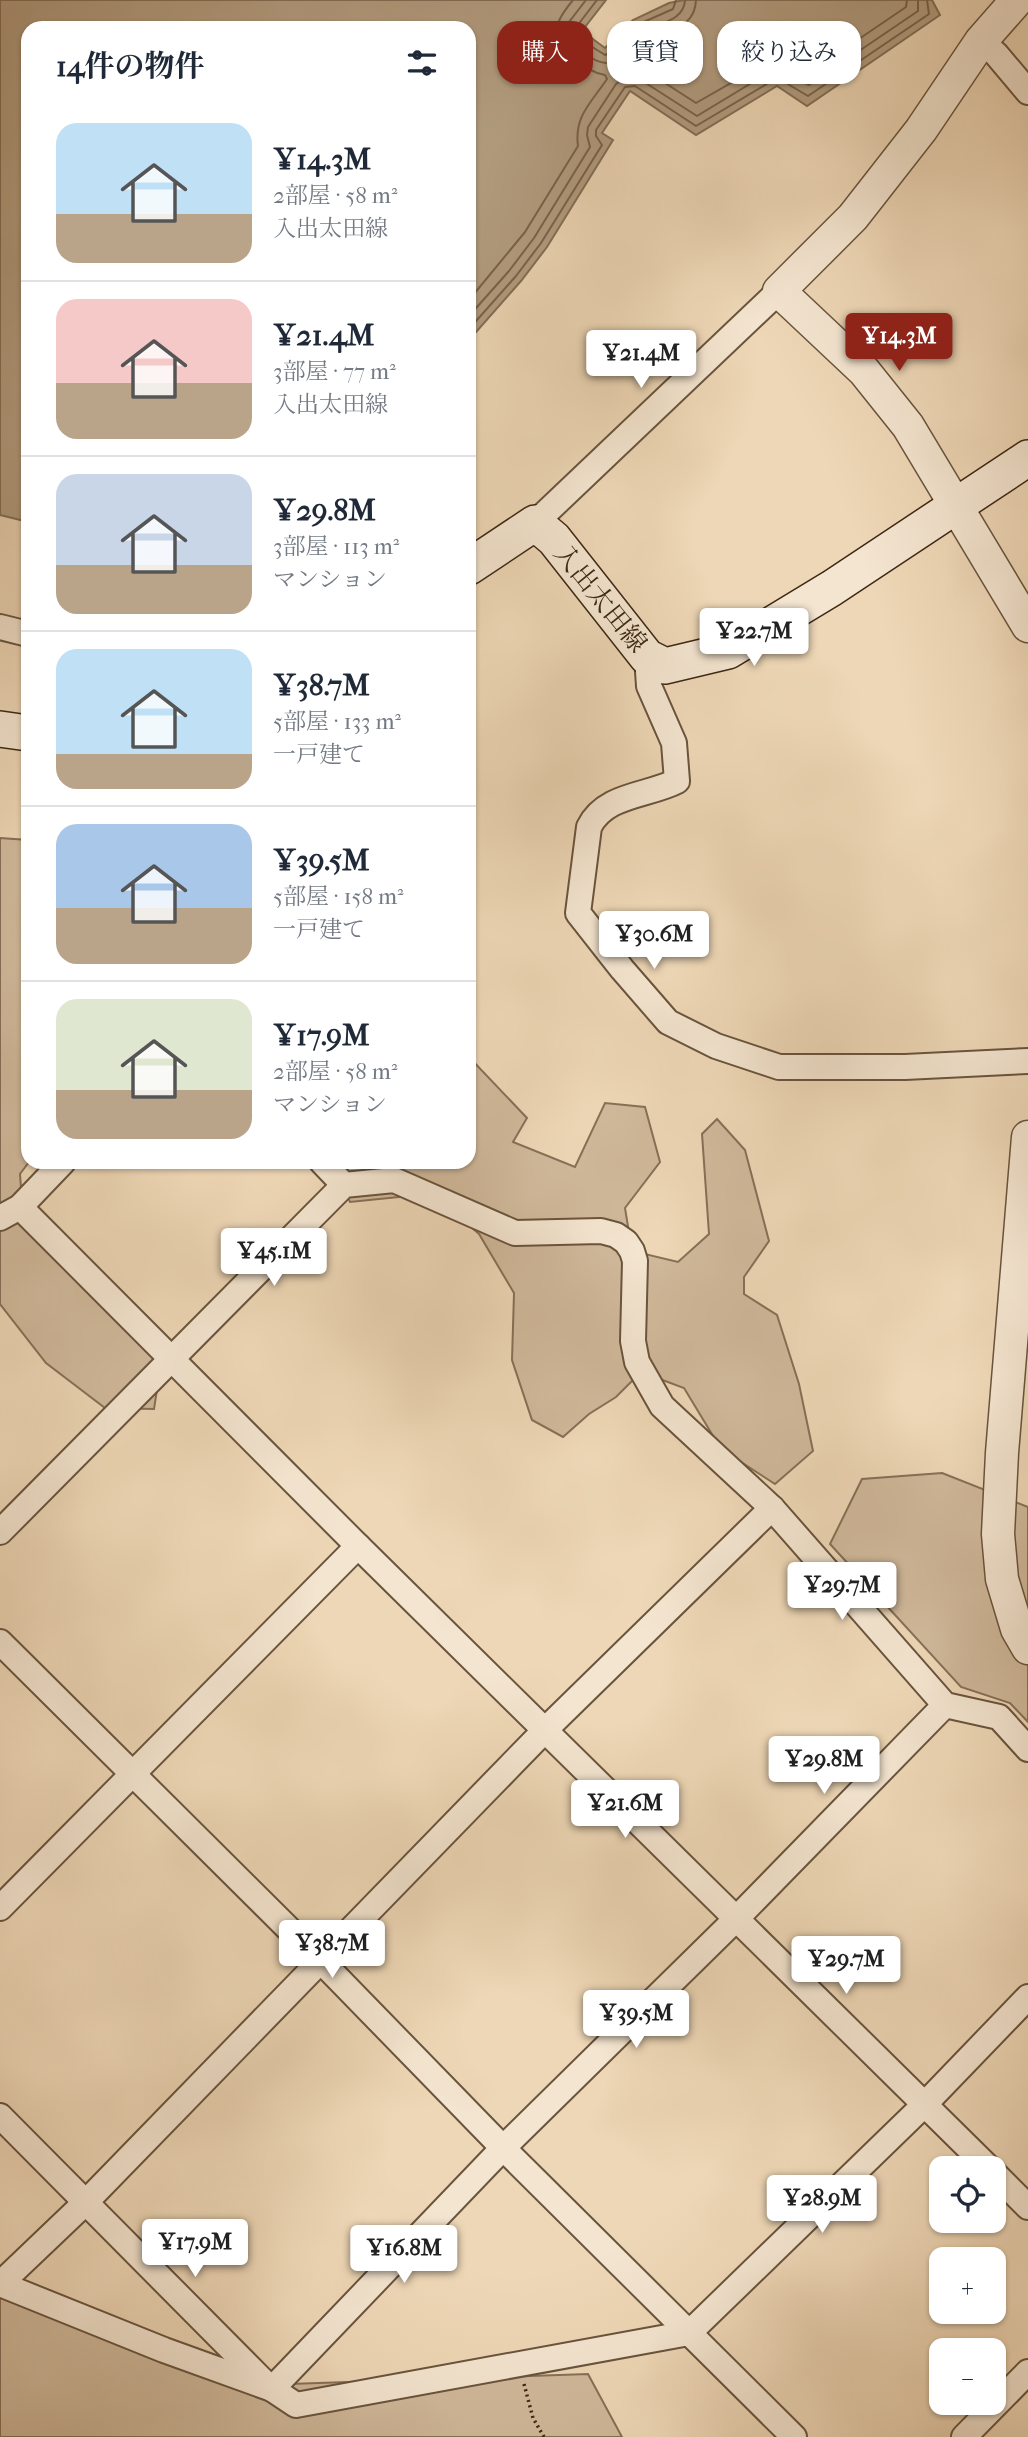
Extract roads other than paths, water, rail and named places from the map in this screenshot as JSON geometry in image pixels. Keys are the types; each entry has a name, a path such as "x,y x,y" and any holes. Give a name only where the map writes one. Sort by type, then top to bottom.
{"main road":[{"name":"入出太田線","path":"476,562 535,523 554,539 647,657 665,666 728,651 832,588 1028,458"},
{"path":"0,729 21,732"}],"street":[{"path":"535,523 853,217 921,130 981,41 1017,0"},
{"path":"981,41 996,54 1028,92"},
{"path":"779,291 864,371 908,426 1028,626"},
{"path":"0,627 21,632"},
{"path":"647,657 649,686 674,743 677,781 661,789 604,807 595,816 589,827 578,913 668,1022 716,1046 779,1067 905,1067 1028,1061"},
{"path":"1028,1138 1002,1453 998,1534 1002,1578 1017,1629 1028,1648"},
{"path":"56,1169 10,1212 171,1358 977,2156"},
{"path":"329,1169 344,1185"},
{"path":"0,1532 344,1185 394,1180 515,1233 601,1231 616,1235 626,1242 635,1261 633,1341 640,1371 662,1406 772,1508 945,1705 999,1717 1028,1749"},
{"path":"272,2389 164,2350 0,2284 86,2202 546,1729 772,1508"},
{"path":"0,1908 358,1546"},
{"path":"0,1642 794,2437"},
{"path":"272,2389 503,2148 736,1919 945,1705"},
{"path":"0,2116 272,2389 296,2405 689,2333 924,2105 1028,1997"},
{"path":"1006,2186 1028,2207"},
{"path":"964,2437 1028,2372"}],"water":[{"path":"0,0 606,0 590,21 497,21 497,84 593,84 593,39 605,48 607,46 607,84 703,84 703,21 632,21 669,3 684,0 932,0 940,15 861,69 861,21 717,21 717,84 839,84 807,106 777,86 696,135 630,91 602,133 613,140 547,247 476,332 476,21 21,21 21,520 0,515"}]}
